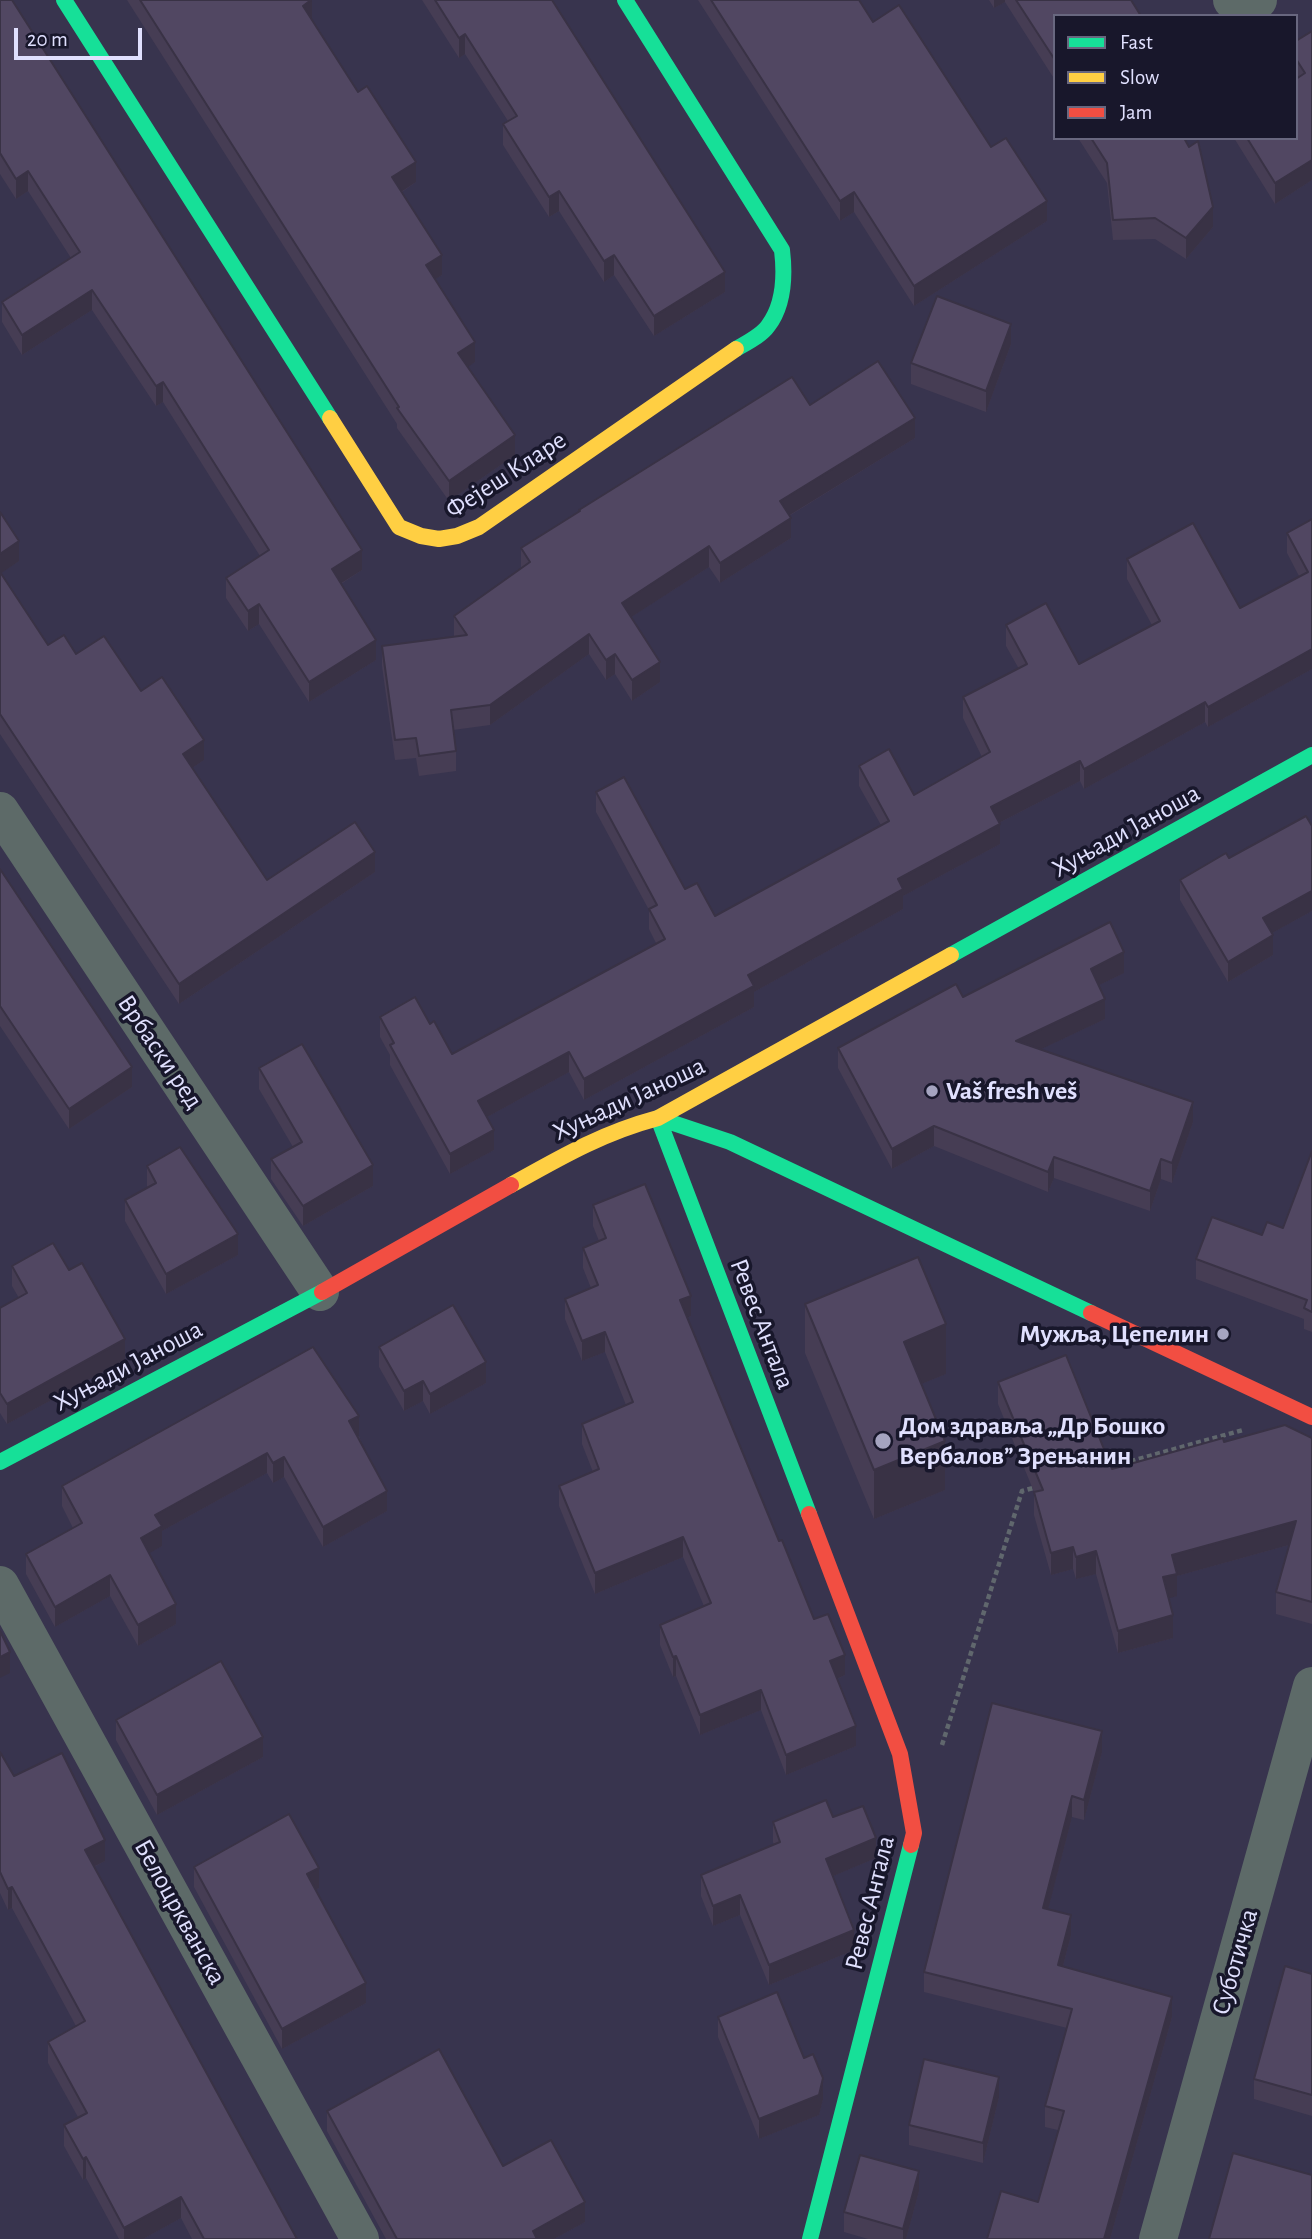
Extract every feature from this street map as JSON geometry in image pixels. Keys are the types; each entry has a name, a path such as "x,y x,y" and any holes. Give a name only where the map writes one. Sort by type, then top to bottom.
{"street":[{"name":"Фејеш Кларе","path":"64,0 399,527 438,541 461,536 480,527 767,328 781,300 785,270 782,250 625,0"},
{"path":"1232,0 1258,0"},
{"name":"Хуњади Јаноша","path":"0,1462 320,1292 584,1144 628,1126 658,1118 1312,755"},
{"name":"Врбаски ред","path":"0,811 320,1292"},
{"path":"658,1118 730,1142 1308,1415"},
{"name":"Ревес Антала","path":"658,1118 900,1754 914,1833 810,2239"},
{"name":"Белоцркванска","path":"0,1585 360,2239"},
{"name":"Суботичка","path":"1158,2239 1312,1686"}],"path":[{"path":"1103,1469 1308,1415"},
{"path":"939,1754 1022,1492 1049,1484"}],"building":[{"path":"0,0 12,0 362,550 332,569 376,640 309,682 259,604 248,611 226,578 269,550 163,382 156,386 92,290 22,335 2,302 80,252 28,171 16,179 0,153"},
{"path":"140,0 311,0 303,6 358,92 367,86 416,162 392,177 442,255 426,265 475,342 458,353 515,435 449,481 397,408 399,407"},
{"path":"435,0 552,0 725,272 654,316 614,255 604,261 559,191 549,197 503,124 517,116 465,34 459,38"},
{"path":"711,0 859,0 873,22 899,5 991,147 1006,138 1047,201 914,286 854,192 840,201"},
{"path":"1016,0 1131,0 1140,14 1053,14 1053,57"},
{"path":"1312,31 1312,160 1275,183 1248,140 1298,140 1298,78 1305,73 1298,62 1298,40"},
{"path":"1092,140 1185,140 1189,147 1198,141 1213,207 1186,238 1155,218 1113,220 1107,163"},
{"path":"937,296 1011,324 986,391 911,363"},
{"path":"878,361 915,418 780,501 791,518 720,563 709,546 622,603 660,662 632,680 615,654 606,660 589,634 490,705 451,710 456,751 419,756 416,738 395,740 382,646 467,635 454,616 530,562 521,548 792,377 810,405"},
{"path":"0,512 19,541 0,554"},
{"path":"1312,519 1312,649 1208,707 1205,702 1084,769 1080,761 991,807 1000,824 898,879 903,889 748,975 754,986 584,1079 569,1052 478,1101 494,1130 450,1154 390,1045 394,1043 380,1017 415,997 430,1024 434,1021 452,1054 665,939 649,909 657,905 596,792 624,777 685,889 697,883 715,916 889,821 859,766 889,749 914,795 990,752 963,697 1027,664 1006,625 1046,603 1079,664 1160,621 1127,559 1193,523 1240,608 1308,572 1287,533"},
{"path":"0,572 48,645 64,635 76,654 104,636 141,691 162,677 204,740 183,754 267,880 355,822 375,852 179,984 0,714"},
{"path":"1306,816 1312,826 1312,891 1263,918 1273,935 1228,962 1180,880 1226,853 1229,858"},
{"path":"0,869 132,1067 69,1109 0,1006"},
{"path":"1110,922 1124,952 1091,969 1105,999 1016,1041 1193,1102 1172,1163 1161,1159 1150,1191 1054,1157 1048,1172 934,1126 892,1149 838,1048 956,984 963,997"},
{"path":"302,1044 373,1165 303,1206 271,1159 302,1142 259,1068"},
{"path":"180,1147 238,1234 166,1274 125,1200 156,1183 147,1166"},
{"path":"1312,1151 1312,1312 1304,1308 1307,1300 1196,1259 1212,1217 1262,1235 1267,1222 1283,1228"},
{"path":"645,1184 691,1296 680,1300 779,1541 782,1540 814,1619 828,1614 845,1655 830,1661 856,1726 786,1755 761,1690 700,1715 660,1625 711,1603 683,1537 595,1573 559,1486 599,1469 582,1424 633,1402 605,1332 582,1341 565,1299 598,1285 583,1248 606,1238 593,1205"},
{"path":"53,1243 69,1270 82,1263 125,1339 7,1404 0,1393 0,1308 27,1293 12,1266"},
{"path":"918,1257 946,1324 904,1342 945,1441 874,1470 805,1304"},
{"path":"453,1305 486,1362 430,1394 423,1381 404,1391 379,1347"},
{"path":"313,1347 359,1416 349,1421 387,1491 323,1527 284,1457 273,1463 267,1453 155,1515 162,1526 141,1538 176,1604 138,1625 110,1575 55,1607 26,1554 82,1523 62,1486"},
{"path":"1066,1355 1112,1469 1223,1438 1224,1442 1285,1425 1312,1438 1312,1602 1276,1592 1296,1521 1172,1555 1177,1574 1163,1577 1173,1615 1118,1631 1096,1551 1076,1557 1073,1547 1051,1553 1034,1492 1043,1490 998,1382"},
{"path":"0,1631 10,1652 0,1657"},
{"path":"221,1661 263,1737 157,1795 116,1720"},
{"path":"992,1703 1102,1731 1084,1800 1072,1796 1043,1908 1071,1915 1058,1965 1172,1997 1104,2239 987,2239 1001,2191 1038,2202 1064,2111 1045,2106 1072,2009 924,1972"},
{"path":"0,1752 14,1776 62,1753 105,1840 85,1850 297,2239 204,2239 181,2197 124,2228 86,2157 83,2159 64,2125 87,2113 48,2042 85,2021 12,1887 8,1889 0,1872"},
{"path":"826,1800 833,1817 863,1806 876,1838 826,1859 854,1930 769,1965 740,1895 713,1906 701,1875 780,1842 773,1822"},
{"path":"289,1814 319,1868 307,1874 366,1983 282,2029 194,1867"},
{"path":"1285,1966 1312,1974 1312,2095 1254,2079"},
{"path":"777,1992 804,2058 813,2054 823,2078 819,2095 759,2119 718,2017"},
{"path":"439,2049 503,2166 551,2140 585,2202 533,2231 537,2239 397,2239 327,2111"},
{"path":"924,2059 999,2077 983,2143 909,2125"},
{"path":"1233,2153 1312,2175 1312,2239 1209,2239"},
{"path":"860,2155 919,2171 903,2229 844,2212"}],"traffic: fast":[{"path":"64,0 330,418"},
{"path":"625,0 782,250 782,290 773,318 761,333 736,349"},
{"path":"951,955 1312,755"},
{"path":"658,1118 809,1514"},
{"path":"658,1118 730,1142 1091,1313"},
{"path":"0,1462 322,1292"},
{"path":"810,2239 911,1845"}],"traffic: slow":[{"path":"330,418 399,527 421,536 439,539 457,536 479,527 736,349"},
{"path":"511,1185 600,1138 658,1118 951,955"}],"traffic: jam":[{"path":"322,1292 511,1185"},
{"path":"1091,1313 1312,1417"},
{"path":"809,1514 900,1754 914,1833 911,1845"}],"place":[{"name":"Vaš fresh veš","path":"932,1091"},
{"name":"Мужља, Цепелин","path":"1223,1334"},
{"name":"Дом здравља „Др Бошко Вербалов” Зрењанин","path":"883,1441"}]}
